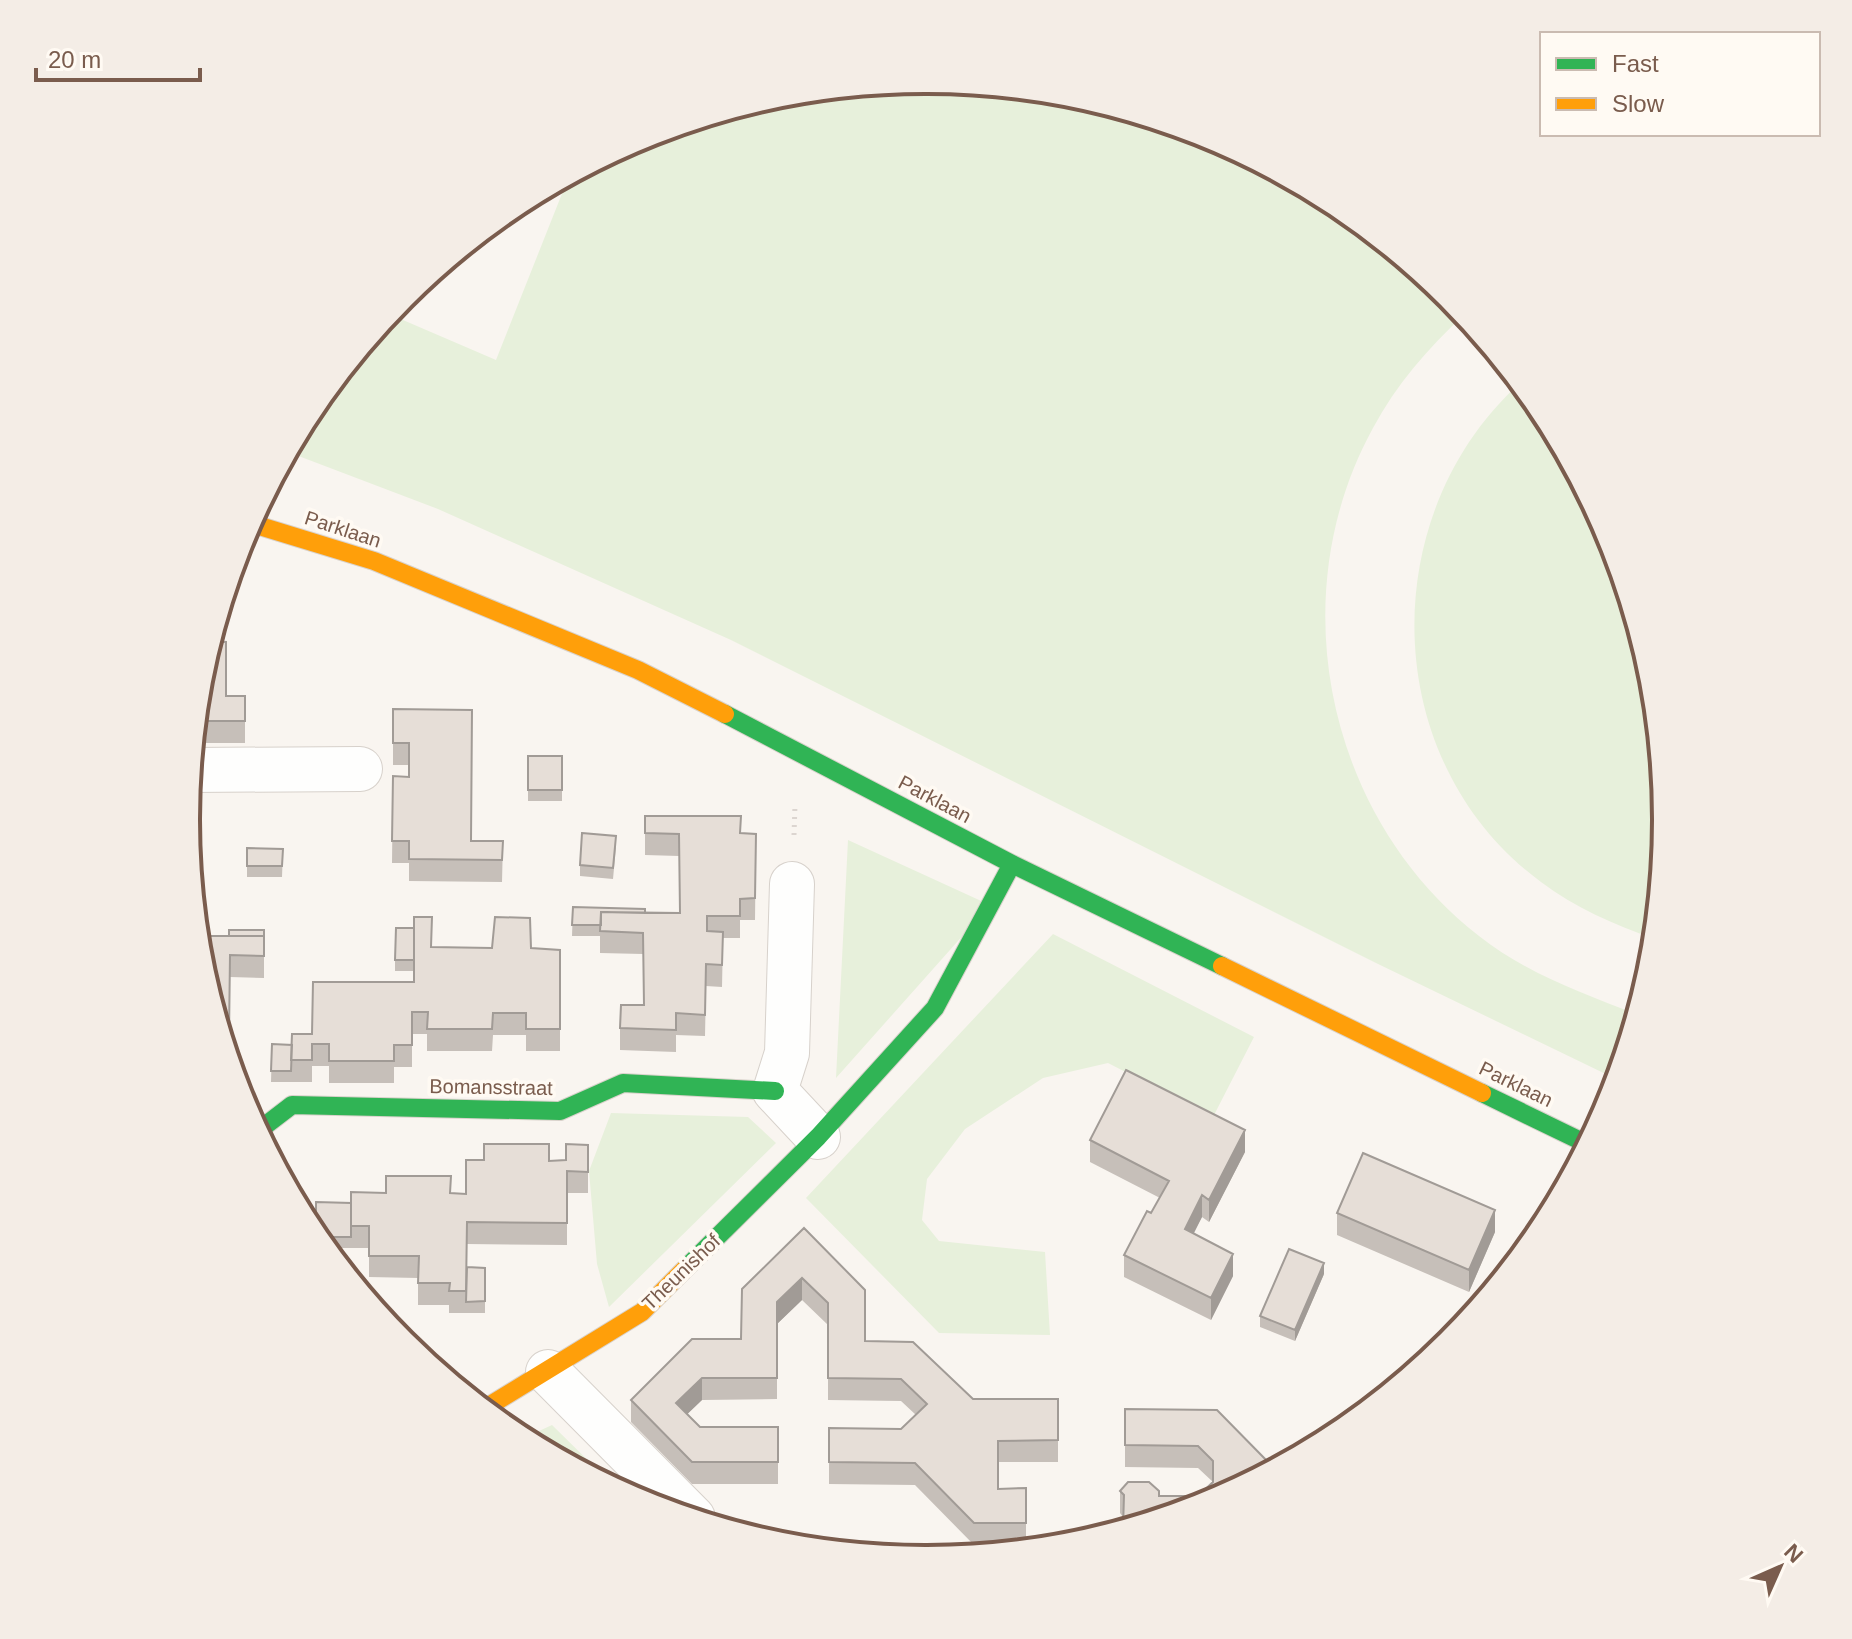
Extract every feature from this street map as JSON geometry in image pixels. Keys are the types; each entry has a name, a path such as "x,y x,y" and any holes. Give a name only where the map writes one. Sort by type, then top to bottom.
{"street":[{"name":"Parklaan","path":"263,527 374,561 638,670 798,750 1012,864 1577,1139"},
{"path":"202,770 360,769"},
{"name":"Theunishof","path":"495,1403 642,1312 818,1137 935,1008 1012,864"},
{"path":"792,884 787,1053 775,1091 818,1137"},
{"name":"Bomansstraat","path":"268,1124 292,1105 560,1111 623,1083 775,1091"},
{"path":"548,1372 675,1499"}],"path":[{"path":"792,884 798,750"}],"green space":[{"path":"926,94 1021,100 1068,108 1114,119 1204,149 1289,191 1329,216 1404,274 1455,324 1402,382 1373,428 1345,494 1329,562 1326,632 1334,701 1354,768 1385,831 1427,887 1479,936 1516,961 1554,981 1626,1010 1605,1074 1376,963 731,640 438,509 299,456 350,378 401,319 496,360 563,191 648,149 738,119 784,108 831,100"},
{"path":"1512,392 1577,499 1613,586 1638,678 1650,772 1650,867 1642,934 1567,900 1541,882 1488,832 1449,773 1424,707 1415,638 1419,568 1438,500 1472,438"},
{"path":"848,840 990,905 836,1078"},
{"path":"1053,934 1254,1037 1213,1117 1108,1063 1043,1078 965,1129 927,1179 922,1220 939,1241 1045,1252 1050,1335 939,1333 806,1198"},
{"path":"611,1113 748,1117 776,1143 609,1307 597,1264 589,1171"},
{"path":"552,1425 589,1462 563,1448 537,1432"}],"building":[{"path":"223,642 226,642 226,696 245,696 245,721 208,721"},
{"path":"393,709 472,710 471,841 503,841 502,860 409,859 409,841 392,841 393,776 409,777 409,743 393,743"},
{"path":"528,756 562,756 562,790 528,790"},
{"path":"645,816 741,816 740,833 756,834 755,898 740,899 740,916 707,916 707,931 723,932 722,965 706,964 705,1015 676,1013 676,1030 620,1028 621,1005 644,1005 643,933 600,931 601,912 680,913 679,834 645,833"},
{"path":"582,833 616,836 613,868 580,865"},
{"path":"247,848 283,849 282,866 247,866"},
{"path":"573,907 645,909 645,913 601,912 601,925 572,925"},
{"path":"414,917 432,917 431,947 492,948 495,917 530,918 531,948 560,950 560,1029 526,1029 526,1013 493,1013 492,1029 427,1029 428,1012 412,1012 412,1045 394,1045 394,1061 329,1061 329,1044 312,1044 312,1060 291,1060 292,1034 312,1034 313,982 414,982"},
{"path":"396,928 414,928 414,960 395,960"},
{"path":"229,930 264,930 264,936 229,936"},
{"path":"210,936 264,936 264,956 230,955 229,1021"},
{"path":"272,1044 292,1045 291,1071 271,1071"},
{"path":"1126,1070 1245,1130 1209,1200 1202,1195 1185,1229 1233,1254 1211,1298 1124,1255 1147,1211 1151,1213 1169,1181 1090,1140"},
{"path":"484,1144 549,1144 549,1161 566,1160 566,1144 588,1145 588,1172 567,1171 567,1223 467,1222 466,1291 449,1291 450,1283 418,1283 419,1256 369,1256 369,1226 351,1226 351,1192 386,1193 386,1176 451,1176 450,1193 466,1194 466,1160 484,1160"},
{"path":"1363,1153 1495,1210 1469,1270 1337,1213"},
{"path":"316,1202 351,1203 351,1237 333,1237 316,1212"},
{"path":"804,1228 865,1290 865,1341 913,1342 973,1399 1058,1399 1058,1440 998,1441 998,1489 1026,1488 1026,1523 974,1523 915,1463 829,1462 829,1428 901,1429 927,1404 901,1379 828,1378 828,1303 802,1278 777,1302 777,1378 702,1378 676,1403 700,1427 778,1427 778,1462 692,1462 631,1400 692,1339 741,1339 742,1289"},
{"path":"1289,1249 1324,1263 1295,1330 1260,1316"},
{"path":"467,1267 485,1268 485,1301 466,1302"},
{"path":"1125,1409 1217,1410 1266,1460 1205,1490 1213,1482 1213,1461 1198,1446 1125,1445"},
{"path":"1128,1482 1149,1482 1159,1491 1159,1496 1187,1496 1123,1517 1124,1495 1120,1491"}],"traffic: fast":[{"path":"725,714 1012,864 1222,966"},
{"path":"686,1268 818,1137 935,1008 1012,864"},
{"path":"268,1124 292,1105 560,1111 623,1083 775,1091"},
{"path":"1482,1093 1577,1139"}],"traffic: slow":[{"path":"263,527 374,561 638,670 725,714"},
{"path":"1222,966 1482,1093"},
{"path":"495,1403 642,1312 686,1268"}]}
